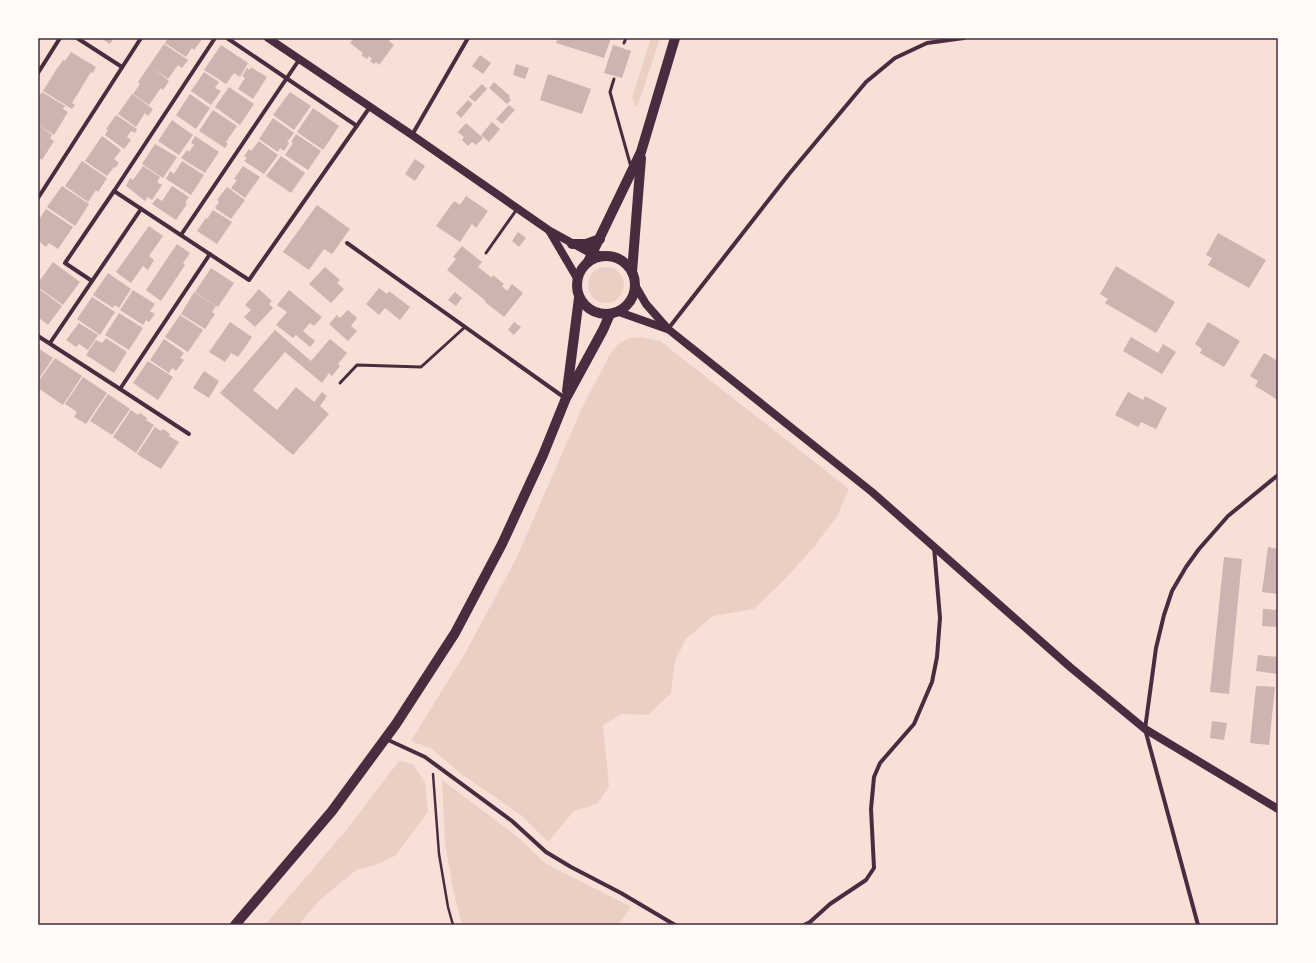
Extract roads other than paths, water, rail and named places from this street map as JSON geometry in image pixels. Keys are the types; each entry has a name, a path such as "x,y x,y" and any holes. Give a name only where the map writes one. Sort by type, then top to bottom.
{"main road":[{"path":"268,38 412,135 517,209 572,244 590,258 606,256 614,257 621,260 632,272"},
{"path":"668,329 614,313 601,314 592,311 585,306 579,298 576,288 577,278 581,269 590,258 600,239 641,152 675,38"},
{"path":"641,152 632,272 635,285 646,304 668,329 872,492 1070,667 1145,729 1278,809"},
{"path":"550,231 577,278"},
{"path":"572,244 586,244 600,239"},
{"path":"235,925 332,811 396,724 455,632 502,544 566,398 603,330 614,313 625,307 631,301 635,285"},
{"path":"566,398 577,326 579,298"}],"street":[{"path":"38,73 60,38"},
{"path":"77,38 122,67"},
{"path":"38,198 141,38"},
{"path":"92,281 65,263 215,38"},
{"path":"227,38 357,126"},
{"path":"412,135 468,38"},
{"path":"668,329 789,174 866,82 895,58 927,43 964,38"},
{"path":"182,235 300,59"},
{"path":"114,191 249,280 370,107"},
{"path":"50,344 141,209"},
{"path":"347,243 566,398"},
{"path":"120,389 210,254"},
{"path":"38,336 189,434"},
{"path":"1198,925 1145,729 1156,648 1164,615 1172,591 1186,567 1199,549 1228,516 1278,475"},
{"path":"804,925 810,922 830,904 866,880 874,868 871,809 874,777 880,763 914,724 932,682 937,657 940,618 934,546"},
{"path":"385,739 425,757 512,821 546,852 621,893 675,925"}],"lane":[{"path":"624,43 626,38"},
{"path":"614,78 610,92 632,171"},
{"path":"486,253 517,209"},
{"path":"340,383 356,365 421,367 465,327"}]}
